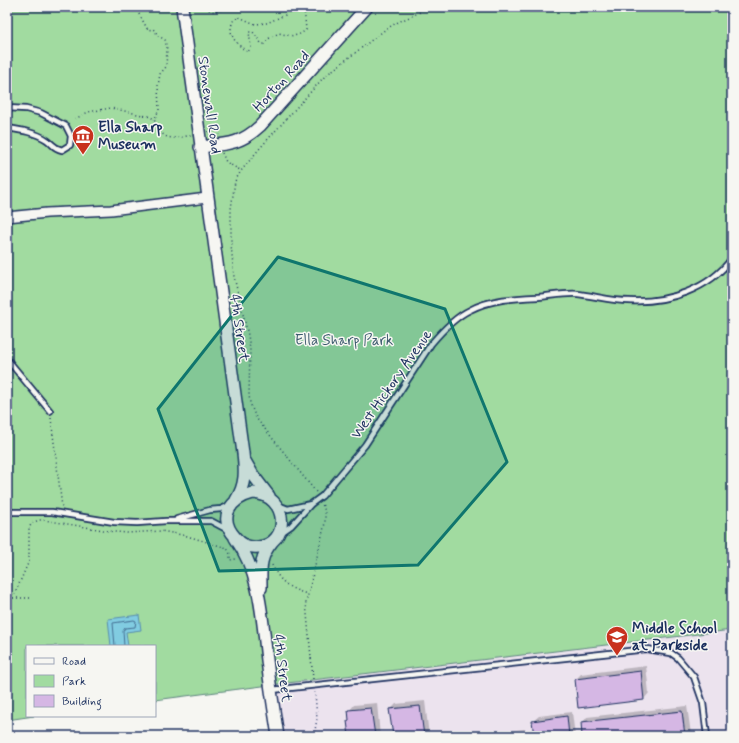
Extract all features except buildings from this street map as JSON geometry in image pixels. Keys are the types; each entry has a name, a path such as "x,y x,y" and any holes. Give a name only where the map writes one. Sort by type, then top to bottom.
{"street":[{"name":"Stonewall Road","path":"182,7 208,202"},
{"name":"Horton Road","path":"200,147 237,142 249,136 367,7"},
{"path":"7,217 208,202"},
{"name":"4th Street","path":"208,202 243,453 244,482 242,491 235,501"},
{"name":"4th Street","path":"243,453 253,475 275,502"},
{"path":"253,493 262,493 275,502 280,512 281,524 275,539 265,546 254,548 245,546 234,535 229,526 229,510 235,501 253,493"},
{"name":"4th Street","path":"234,535 245,553 254,576 261,604"},
{"name":"4th Street","path":"275,539 266,549 262,559 261,604 270,690 278,736"}],"lane":[{"path":"7,108 26,109 41,113 66,126 71,136 70,145 62,150 55,148 46,140 26,131 7,128"},
{"name":"West Hickory Avenue","path":"275,539 291,526 311,504 322,496 364,445 431,344 442,332 470,310 482,305 508,299 576,294 629,301 663,299 680,295 699,287 717,274 732,258"},
{"path":"7,359 50,411"},
{"path":"166,521 210,510 221,509 235,501"},
{"name":"West Hickory Avenue","path":"275,502 288,509 311,504"},
{"path":"7,512 52,512 122,523 211,521 234,535"},
{"path":"270,690 647,648 671,653 678,658 694,677 703,703 707,736"}],"path":[{"path":"135,7 148,30 153,29 157,35 165,40 168,49 166,67 160,74 158,82 159,110 154,120"},
{"path":"144,7 146,9 154,9 155,7"},
{"path":"206,7 207,9 215,12 228,7"},
{"path":"287,7 285,15 266,23 255,24 239,17 233,21 231,30 233,37 242,49 248,52 251,47 249,32 253,32 261,43 264,44 268,39 279,33 293,36 301,35 306,30 304,7"},
{"path":"317,493 256,418 250,403 248,395 250,349 234,277 231,244 231,209 235,181 241,171 260,148 325,76 386,29 420,12 424,7"},
{"path":"75,119 88,112 111,108 151,117 162,135 171,138 219,130 222,155 226,162 241,171"},
{"path":"51,418 62,507"},
{"path":"314,736 317,719 306,603 325,523 325,511 322,504"},
{"path":"7,604 13,598 29,561 29,528 32,523 39,520 63,522 115,532 128,533 161,531 187,536 227,548 230,554 230,560"},
{"path":"13,598 33,598"}],"highlighted area":[{"path":"278,257 445,309 507,462 418,565 219,571 158,409"}],"shaded area":[{"name":"Middle School at Parkside","path":"732,630 732,736 278,736 270,685"}],"green space":[{"name":"Ella Sharp Park","path":"7,7 732,7 732,630 156,700 156,645 26,645 26,717 27,717 7,720"}],"water":[{"path":"139,615 141,630 126,632 128,645 111,645 108,619"}],"place":[{"name":"Ella Sharp Museum","path":"83,156"},
{"name":"Middle School at Parkside","path":"617,656"}]}
